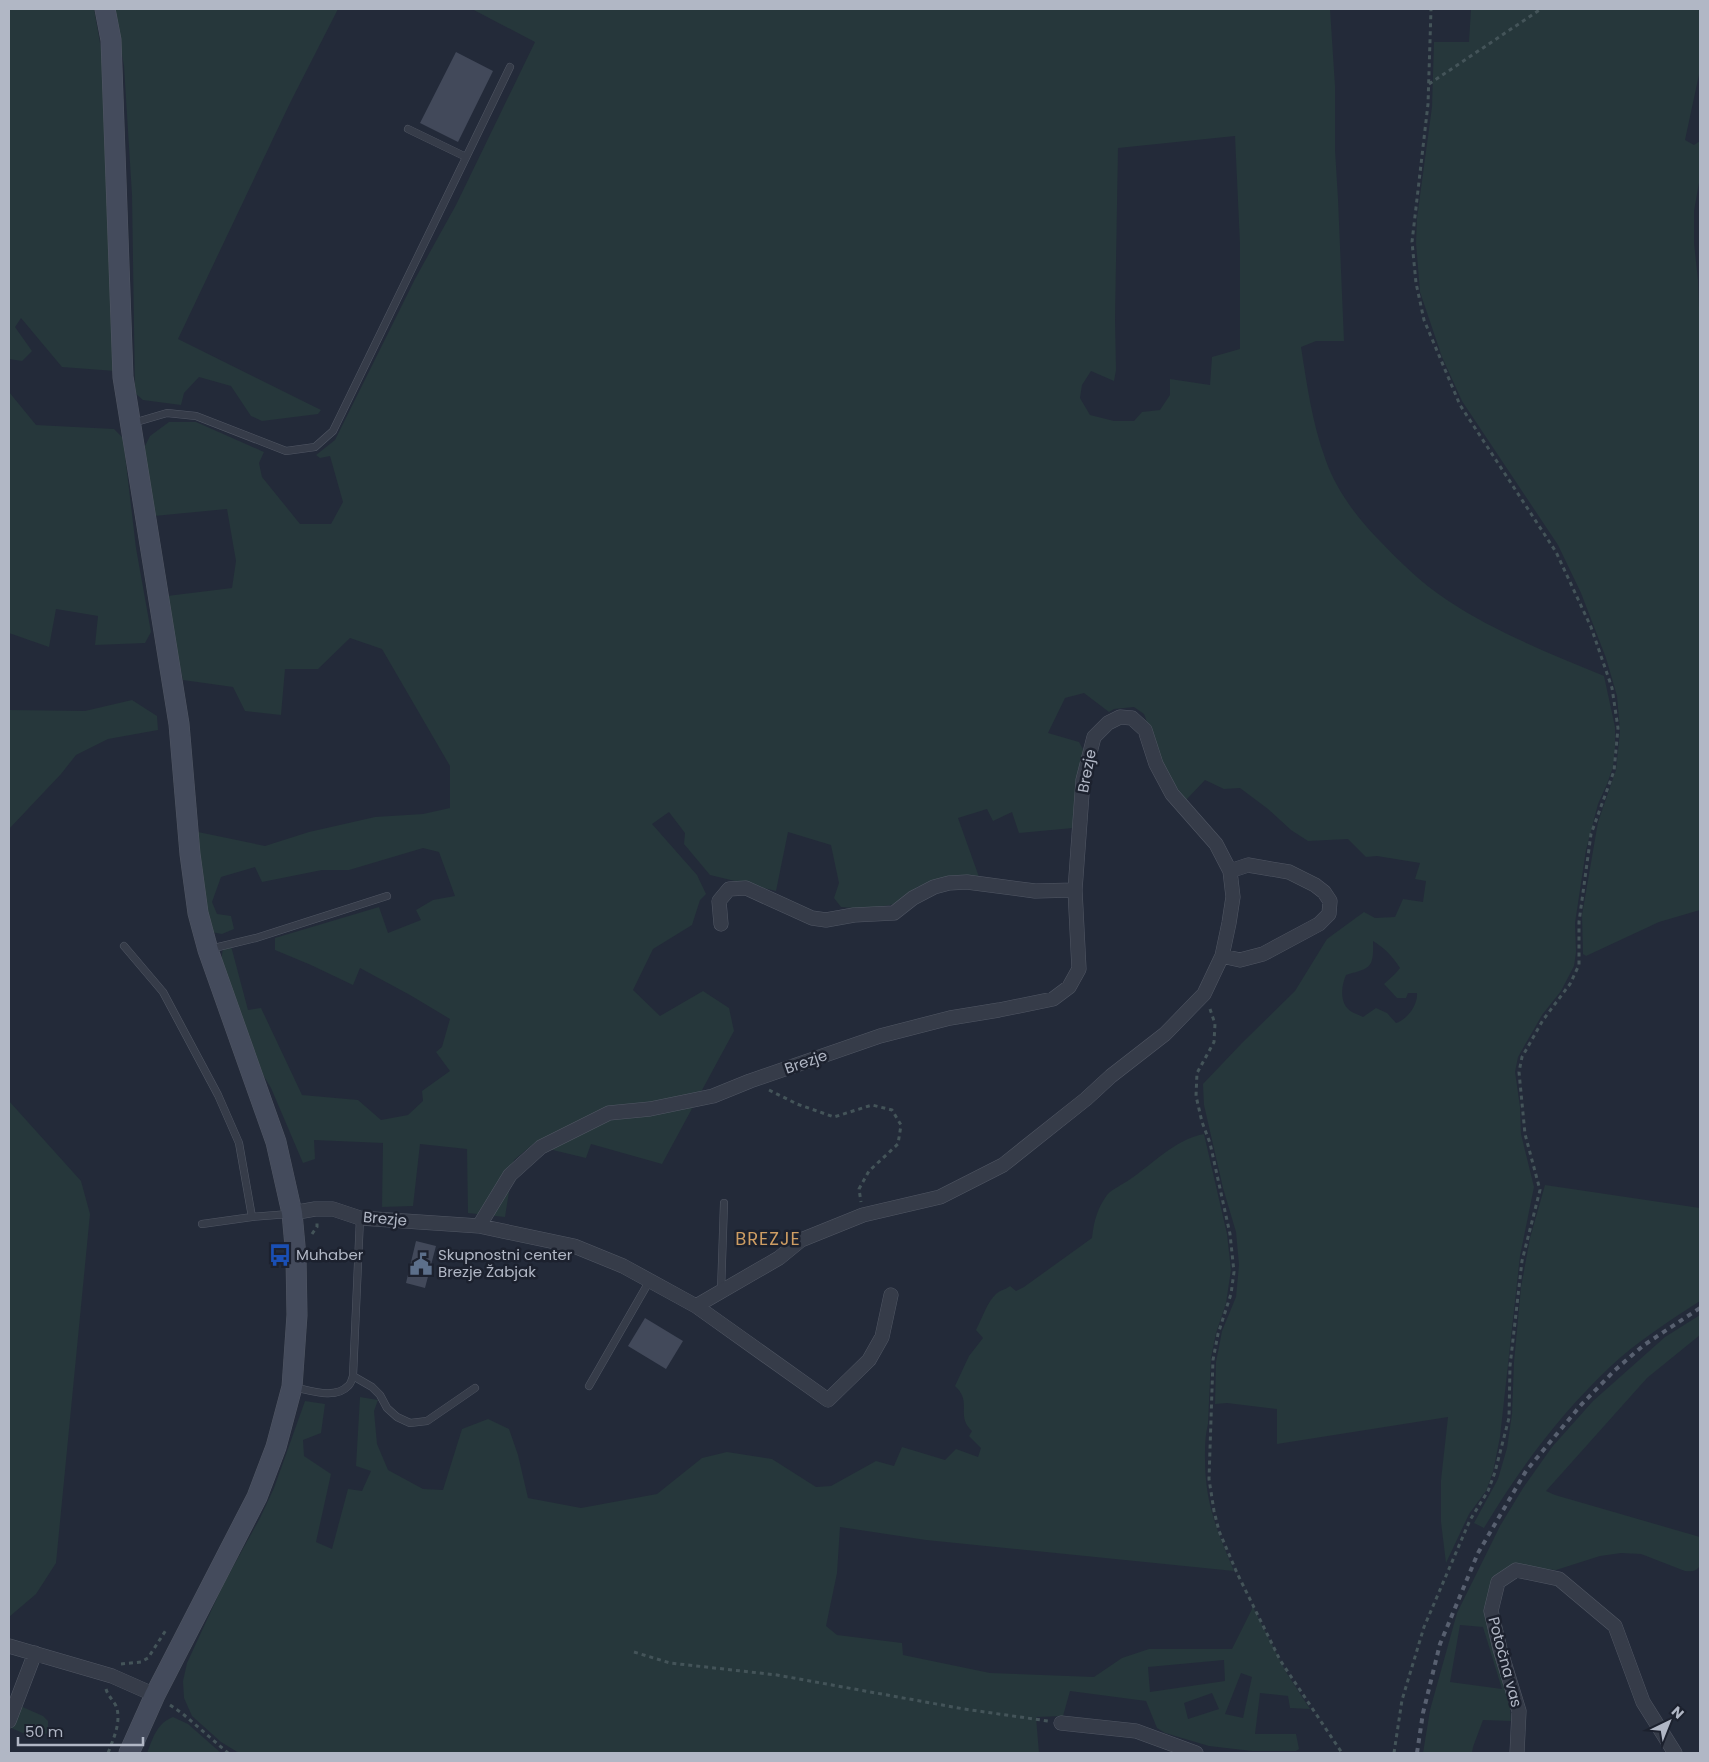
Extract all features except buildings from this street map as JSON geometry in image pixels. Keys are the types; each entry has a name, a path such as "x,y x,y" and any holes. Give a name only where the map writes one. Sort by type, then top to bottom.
{"street":[{"path":"105,9 111,40 122,377 178,724 190,854 198,913 208,950 276,1142 292,1213 296,1257 297,1315 292,1387 276,1447 257,1497 155,1695 129,1753"},
{"name":"Brezje","path":"479,1226 510,1176 540,1147 609,1113 650,1109 713,1096 750,1081 880,1036 950,1018 1053,999 1069,987 1079,969 1075,890 1083,780 1094,737 1108,723 1120,717 1132,718 1145,730 1156,764 1172,794 1216,844 1230,871 1232,897 1230,923 1222,956 1204,994 1165,1034 1003,1165 940,1198 863,1215 801,1240 779,1258 696,1306"},
{"path":"1222,956 1240,960 1263,954 1319,924 1329,914 1330,901 1324,892 1315,885 1289,872 1248,865 1230,871"},
{"path":"721,924 719,901 729,888 746,888 812,918 826,920 854,915 894,913 913,898 934,887 950,883 967,882 1035,891 1075,890"},
{"name":"Brezje","path":"292,1213 315,1209 333,1209 360,1218 479,1226 574,1246 623,1266 696,1306 828,1400 869,1360 882,1337 891,1295"},
{"name":"Potočna vas","path":"1517,1753 1519,1711 1500,1649 1492,1611 1498,1582 1516,1570 1558,1579 1615,1626 1643,1702 1675,1753"},
{"path":"9,1646 112,1676 155,1695"},
{"path":"9,1721 35,1654"},
{"path":"1060,1723 1136,1732 1196,1753"}],"lane":[{"path":"130,424 167,413 196,416 286,451 315,447 333,431 510,67"},
{"path":"408,129 466,157"},
{"path":"208,950 256,938 387,896"},
{"path":"124,946 163,992 218,1095 239,1143 252,1217"},
{"path":"721,1290 724,1203"},
{"path":"202,1224 292,1213"},
{"path":"292,1387 326,1393 340,1392 349,1386 353,1376 360,1218"},
{"path":"589,1386 650,1280"},
{"path":"353,1376 372,1387 380,1395 387,1408 397,1418 410,1423 427,1421 475,1388"}],"path":[{"path":"1394,1753 1402,1700 1424,1627 1470,1520 1488,1491 1495,1472 1508,1418 1510,1366 1522,1261 1540,1190 1525,1134 1519,1072 1522,1057 1543,1020 1570,984 1578,965 1579,922 1592,834 1614,771 1618,728 1612,688 1591,627 1556,552 1460,405 1424,320 1416,283 1412,242 1430,84 1431,9"},
{"path":"1430,84 1541,9"},
{"path":"1204,994 1215,1024 1214,1042 1197,1073 1196,1096 1212,1152 1230,1234 1234,1272 1231,1294 1218,1334 1213,1360 1209,1479 1214,1511 1219,1531 1237,1573 1280,1660 1342,1753"},
{"path":"750,1081 797,1104 834,1117 872,1105 892,1110 901,1126 898,1144 869,1171 858,1190 863,1215"},
{"path":"116,1664 141,1662 148,1658 167,1628"},
{"path":"634,1652 670,1663 778,1675 964,1709 1060,1723"},
{"path":"106,1690 116,1706 118,1717 116,1733 108,1753"},
{"path":"155,1695 183,1714 228,1753"}],"shaded area":[{"path":"9,9 94,9 102,54 115,371 62,367 21,318 15,327 32,351 22,361 9,359"},
{"path":"114,9 338,9 290,103 178,339 321,410 318,414 262,421 251,416 231,386 199,377 184,393 181,405 143,400 135,393 132,195 124,66"},
{"path":"472,9 1330,9 1335,86 1335,150 1344,341 1316,341 1301,347 1313,417 1329,469 1346,500 1368,529 1410,571 1437,593 1465,612 1504,632 1604,676 1615,727 1613,767 1598,804 1586,850 1575,923 1576,952 1574,966 1561,991 1542,1015 1518,1057 1515,1072 1520,1107 1521,1134 1534,1187 1520,1256 1500,1437 1493,1472 1486,1491 1469,1514 1446,1563 1441,1522 1441,1480 1448,1417 1277,1444 1277,1409 1227,1403 1215,1404 1216,1362 1222,1331 1236,1297 1239,1265 1236,1232 1223,1188 1204,1105 1203,1084 1295,991 1327,939 1364,912 1375,918 1395,917 1403,899 1423,902 1426,881 1415,879 1420,863 1377,856 1366,857 1348,839 1308,841 1291,830 1268,809 1240,788 1224,789 1205,780 1186,800 1163,764 1144,714 1134,707 1114,709 1109,712 1084,693 1065,698 1048,733 1079,742 1085,753 1073,828 1019,833 1012,812 993,821 987,809 958,818 979,877 945,879 917,887 896,904 865,909 841,907 834,898 839,883 831,845 788,832 776,891 710,875 684,844 685,833 669,812 652,824 697,875 706,894 700,900 692,925 653,949 633,990 660,1016 703,991 729,1008 734,1031 662,1164 591,1144 586,1158 532,1145 514,1160 505,1217 468,1213 467,1149 420,1144 413,1206 382,1207 383,1143 314,1140 315,1159 303,1163 271,1088 254,1060 221,962 223,948 231,946 248,1010 261,1008 302,1095 358,1100 381,1120 408,1115 423,1101 422,1091 450,1071 436,1052 442,1047 450,1019 360,968 353,985 275,950 275,938 379,907 388,933 421,920 416,910 433,900 455,896 439,852 423,848 349,870 322,870 262,882 255,867 221,877 212,902 217,914 231,916 234,929 222,934 211,932 202,882 198,832 265,846 309,832 375,817 423,814 450,808 450,766 382,649 350,638 318,669 285,669 281,715 245,711 233,687 183,680 171,627 167,596 232,588 236,561 227,509 154,516 141,454 150,436 169,422 196,422 264,452 259,463 262,477 300,524 331,524 343,502 330,456 320,458 316,455 335,440 415,279 456,205 535,42","holes":["1235,136 1240,244 1240,349 1212,357 1210,385 1170,379 1170,395 1160,410 1142,412 1134,421 1114,421 1090,415 1080,398 1082,385 1091,371 1114,381 1116,370 1118,148","1373,941 1388,953 1400,968 1384,984 1397,998 1406,998 1408,993 1417,993 1416,1002 1411,1011 1404,1019 1396,1023 1387,1013 1376,1008 1363,1017 1353,1013 1348,1009 1343,1000 1342,990 1346,975 1369,966 1373,957"]},
{"path":"1471,9 1700,9 1700,70 1685,140 1694,145 1700,141 1700,177 1694,211 1694,243 1698,280 1700,334 1700,910 1659,922 1586,956 1583,954 1582,915 1598,822 1616,770 1620,731 1617,696 1606,658 1581,593 1558,545 1462,401 1442,357 1420,292 1416,243 1417,218 1432,107 1434,42 1469,42"},
{"path":"9,392 36,425 114,429 123,438 136,548 151,632 145,643 95,645 98,616 56,609 49,647 9,633"},
{"path":"132,700 157,716 158,730 108,739 76,755 61,774 9,829 9,710 85,711"},
{"path":"9,1101 81,1181 90,1214 56,1563 36,1594 9,1617"},
{"path":"1204,1134 1227,1234 1231,1270 1226,1303 1216,1333 1211,1358 1205,1459 1207,1489 1213,1516 1234,1571 926,1540 840,1527 837,1573 826,1626 837,1635 902,1643 903,1655 990,1673 1094,1677 1122,1658 1149,1649 1232,1649 1253,1607 1286,1672 1310,1709 1290,1708 1288,1696 1260,1693 1255,1734 1296,1734 1299,1749 1296,1751 1252,1751 1209,1746 1165,1733 1157,1728 1146,1701 1070,1691 1063,1716 1036,1717 1039,1753 239,1753 221,1742 192,1716 184,1698 183,1681 187,1663 223,1585 260,1518 274,1488 305,1401 325,1404 321,1433 303,1440 304,1456 331,1474 316,1542 332,1549 348,1489 362,1491 371,1471 356,1466 360,1397 378,1400 374,1411 377,1444 388,1470 423,1489 443,1490 462,1429 488,1419 509,1429 518,1455 528,1498 581,1508 657,1494 702,1458 727,1452 772,1459 816,1487 831,1486 876,1461 894,1466 902,1447 945,1460 956,1449 978,1457 981,1448 969,1436 972,1431 965,1420 963,1398 955,1386 969,1356 983,1338 976,1330 990,1301 998,1293 1010,1286 1016,1291 1024,1287 1092,1238 1098,1210 1109,1193 1173,1147","holes":["1224,1660 1225,1681 1150,1692 1148,1667","1241,1673 1252,1677 1243,1718 1225,1714","1212,1693 1219,1709 1188,1719 1184,1703"]},
{"path":"1545,1185 1700,1208 1700,1301 1632,1348 1593,1384 1558,1422 1526,1463 1484,1528 1474,1523 1498,1479 1507,1448 1512,1414 1514,1362 1521,1287 1530,1238"},
{"path":"1700,1315 1700,1335 1647,1378 1546,1491 1700,1537 1700,1566 1694,1571 1685,1571 1641,1554 1621,1553 1600,1556 1556,1570 1523,1565 1490,1587 1509,1694 1511,1721 1483,1720 1472,1753 1423,1753 1430,1710 1457,1613 1500,1526 1523,1488 1552,1447 1593,1401 1665,1337","holes":["1460,1625 1483,1627 1502,1689 1450,1682"]},
{"path":"9,1701 43,1716 48,1721 48,1733 34,1738 9,1727"},
{"path":"173,1717 188,1724 221,1753 147,1753 159,1727"}],"railway":[{"path":"1417,1753 1423,1713 1440,1644 1478,1553 1526,1471 1581,1405 1615,1370 1644,1345 1700,1308"}],"place":[{"name":"Muhaber","path":"280,1255"},
{"name":"Skupnostni center Brezje Žabjak","path":"421,1264"}],"district":[{"name":"BREZJE","path":"768,1239"}]}
